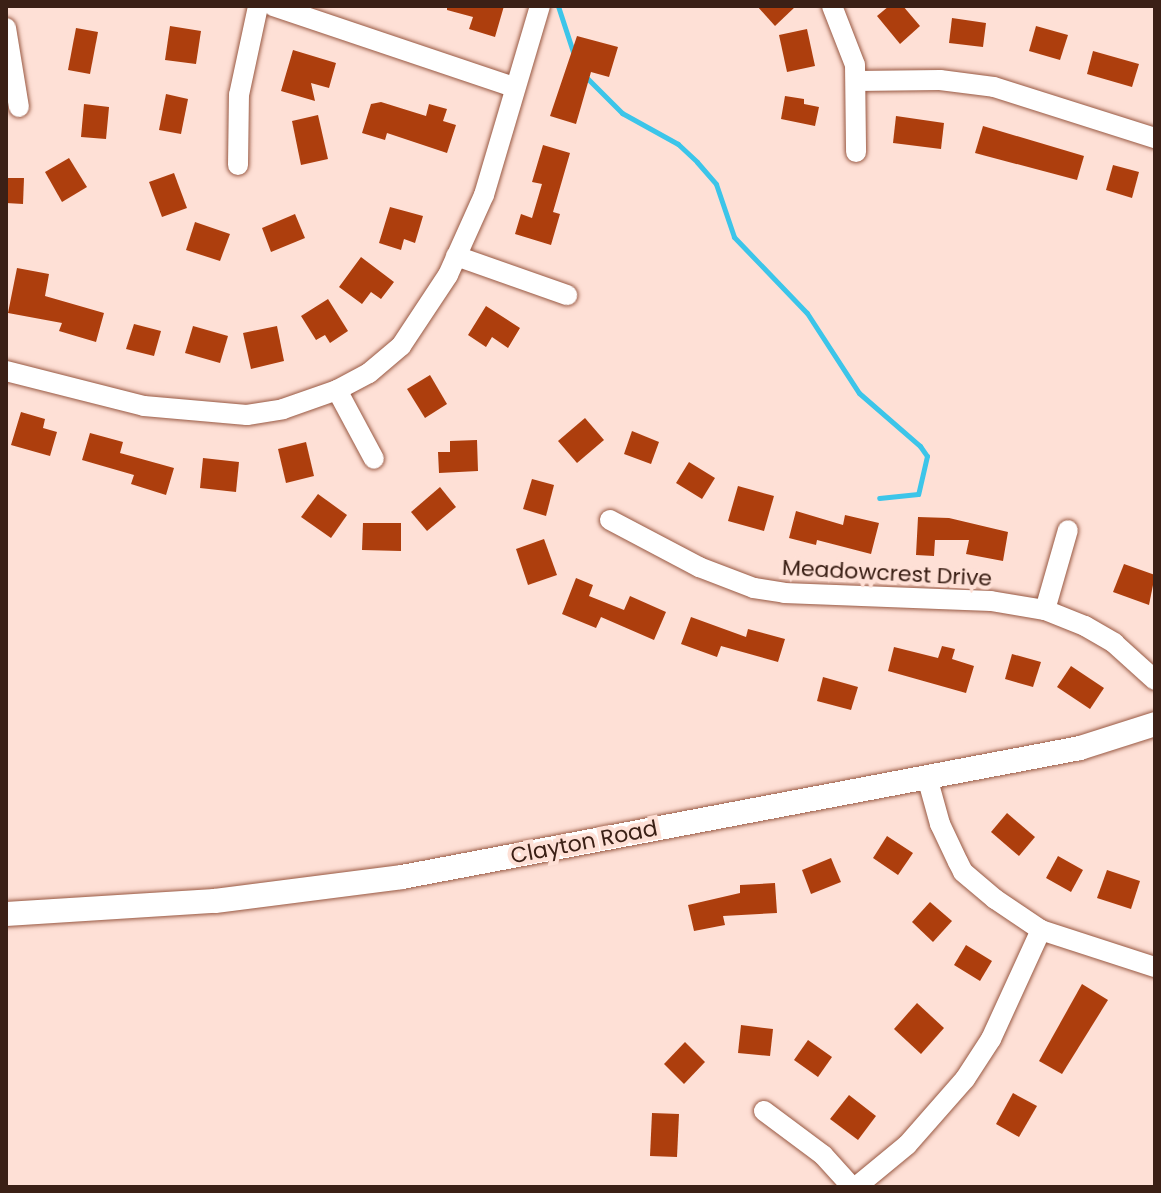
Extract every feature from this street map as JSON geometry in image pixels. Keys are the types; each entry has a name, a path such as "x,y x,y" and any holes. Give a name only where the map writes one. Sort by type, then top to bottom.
{"street":[{"path":"238,165 239,95 258,6"},
{"path":"273,6 514,87"},
{"path":"6,371 144,406 218,415 267,413 337,390 369,373 401,346 448,275 484,195 540,6"},
{"path":"832,6 855,65 856,152"},
{"path":"6,28 19,107"},
{"path":"857,81 940,80 994,87 1155,138"},
{"path":"456,256 567,295"},
{"path":"337,390 374,459"},
{"name":"Meadowcrest Drive","path":"610,520 699,567 754,588 784,593 991,601 1045,610 1085,626 1114,643 1155,680"},
{"path":"1045,610 1068,530"},
{"name":"Clayton Road","path":"6,914 159,906 348,885 1080,748 1155,724"},
{"path":"927,777 940,824 963,872 1010,911 1041,930 1155,967"},
{"path":"764,1111 823,1155 854,1187 907,1145 965,1079 991,1039 1041,930"}],"building":[{"path":"447,6 504,6 495,37 469,29 473,17 447,10"},
{"path":"757,6 796,6 775,26"},
{"path":"889,6 903,6 920,26 900,44 877,16"},
{"path":"952,18 986,23 983,47 949,43"},
{"path":"170,26 201,31 196,64 165,60"},
{"path":"1036,26 1068,35 1060,60 1029,51"},
{"path":"76,28 98,32 90,74 68,70"},
{"path":"807,29 815,66 787,72 779,35"},
{"path":"577,36 618,47 609,77 591,72 576,124 550,116"},
{"path":"293,50 336,63 329,88 311,83 315,101 281,91"},
{"path":"1093,51 1139,64 1132,87 1087,74"},
{"path":"166,94 188,99 181,134 159,130"},
{"path":"785,96 804,99 804,104 819,107 815,126 781,119"},
{"path":"381,102 426,116 429,104 447,109 443,121 456,125 447,153 387,133 385,140 362,133 371,104"},
{"path":"84,104 109,107 106,139 81,137"},
{"path":"318,115 328,159 301,165 292,121"},
{"path":"896,116 944,123 941,149 893,143"},
{"path":"983,126 1084,156 1077,180 975,153"},
{"path":"543,145 570,153 553,212 560,214 551,245 515,234 521,214 532,218 542,184 532,182"},
{"path":"69,158 87,187 62,202 45,172"},
{"path":"1113,165 1139,172 1132,198 1106,190"},
{"path":"174,173 187,208 162,217 149,182"},
{"path":"6,178 24,178 23,204 6,203"},
{"path":"390,207 423,216 415,243 404,239 401,250 379,243"},
{"path":"295,214 305,238 271,252 262,228"},
{"path":"195,222 230,234 220,261 186,250"},
{"path":"361,257 394,282 381,299 371,292 362,304 339,287"},
{"path":"17,268 49,274 45,296 104,313 96,342 59,331 62,323 8,313"},
{"path":"328,299 348,331 330,343 325,335 316,340 301,316"},
{"path":"486,306 520,328 508,348 492,337 486,347 468,335"},
{"path":"134,324 161,331 154,356 126,349"},
{"path":"193,326 228,336 220,363 185,353"},
{"path":"277,326 284,361 251,369 243,333"},
{"path":"430,375 447,404 425,418 407,389"},
{"path":"21,412 45,419 43,428 57,432 50,456 11,445"},
{"path":"585,418 604,440 577,463 558,441"},
{"path":"632,431 659,442 651,464 624,454"},
{"path":"90,433 123,442 120,453 174,468 166,495 131,484 134,475 82,460"},
{"path":"477,440 478,471 439,473 438,452 450,452 450,441"},
{"path":"306,442 314,476 286,483 278,449"},
{"path":"203,458 239,462 236,492 200,488"},
{"path":"689,462 715,478 702,499 676,483"},
{"path":"532,479 554,485 546,516 523,509"},
{"path":"738,486 774,496 764,531 728,521"},
{"path":"440,487 456,507 427,531 411,512"},
{"path":"318,494 347,515 331,538 301,517"},
{"path":"796,511 843,525 845,515 879,523 871,554 817,540 816,545 789,538"},
{"path":"918,517 949,518 1008,532 1003,561 966,554 969,540 935,540 934,556 916,555"},
{"path":"363,523 401,523 401,551 362,550"},
{"path":"544,539 557,575 528,585 516,549"},
{"path":"1124,564 1155,575 1149,605 1113,592"},
{"path":"576,578 593,585 589,596 624,610 630,596 666,612 654,640 601,617 596,628 562,614"},
{"path":"691,617 746,637 748,629 785,639 778,662 721,646 717,657 681,644"},
{"path":"942,646 955,649 952,659 974,666 966,693 888,671 894,647 938,658"},
{"path":"1012,654 1041,662 1033,687 1005,679"},
{"path":"1071,666 1104,688 1090,709 1057,687"},
{"path":"823,677 858,687 851,710 817,701"},
{"path":"1007,813 1035,837 1019,856 991,832"},
{"path":"887,836 913,853 898,875 873,858"},
{"path":"1058,856 1083,870 1071,892 1046,878"},
{"path":"831,858 841,882 811,894 802,870"},
{"path":"1107,870 1140,881 1131,909 1097,898"},
{"path":"775,883 777,913 723,916 725,925 694,931 688,905 740,893 740,885"},
{"path":"930,902 952,921 933,942 912,922"},
{"path":"966,945 992,961 980,981 954,965"},
{"path":"1082,984 1108,1000 1062,1074 1039,1061"},
{"path":"917,1003 944,1028 921,1054 894,1029"},
{"path":"741,1025 773,1029 770,1056 738,1053"},
{"path":"808,1040 832,1057 818,1077 794,1060"},
{"path":"685,1042 705,1062 684,1084 664,1064"},
{"path":"1013,1093 1037,1106 1019,1137 996,1124"},
{"path":"849,1095 876,1116 858,1140 830,1119"},
{"path":"652,1113 679,1114 677,1157 650,1156"}],"waterway":[{"path":"558,6 575,58"},
{"path":"586,77 622,113 678,144 697,162 716,184 734,237 807,313 859,393 920,446 927,456 918,494 879,498"}]}
